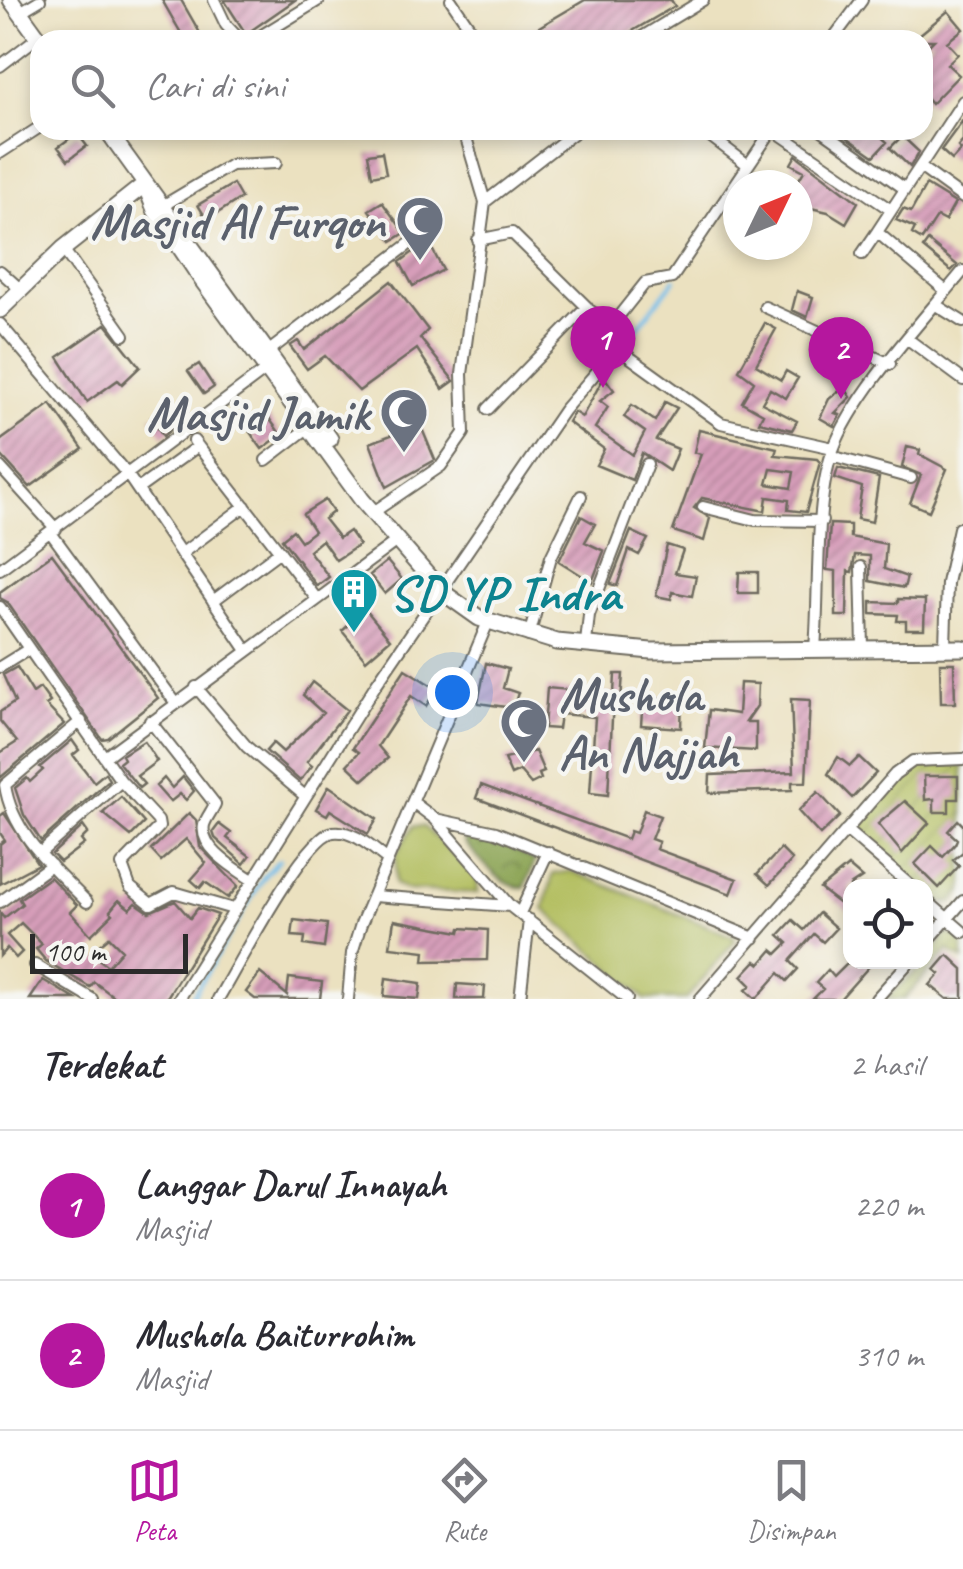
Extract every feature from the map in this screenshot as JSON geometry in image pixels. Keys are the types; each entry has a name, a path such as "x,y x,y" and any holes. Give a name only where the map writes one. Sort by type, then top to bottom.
{"main road":[{"path":"16,6 33,30"},
{"path":"113,140 154,210 308,427 362,500 375,510"},
{"path":"142,185 164,204 398,540 441,591 488,622 529,636 652,651 963,648"},
{"path":"0,310 63,249 142,185"}],"street":[{"path":"16,6 40,0"},
{"path":"214,0 231,30"},
{"path":"270,30 318,0"},
{"path":"451,0 471,30"},
{"path":"654,30 703,0"},
{"path":"840,30 862,0"},
{"path":"0,66 30,44"},
{"path":"862,254 963,101"},
{"path":"0,153 30,134"},
{"path":"375,510 441,466 464,432 462,374 485,202 467,140"},
{"path":"485,202 566,140"},
{"path":"715,140 748,165"},
{"path":"478,240 512,233 587,308 606,323 614,322 645,283 672,278 766,140"},
{"path":"788,140 891,210"},
{"path":"836,140 905,189"},
{"path":"164,204 231,166 264,160 276,164"},
{"path":"920,168 963,198"},
{"path":"269,351 424,232"},
{"path":"877,232 946,292"},
{"path":"63,249 124,335"},
{"path":"815,648 822,521 832,452 856,407 963,270"},
{"path":"0,271 20,288"},
{"path":"936,305 963,322"},
{"path":"765,307 890,364"},
{"path":"488,409 587,308"},
{"path":"0,324 127,474 246,649"},
{"path":"909,340 963,380"},
{"path":"179,999 304,796 441,591 564,410 617,348 722,422 911,478"},
{"path":"0,569 267,369"},
{"path":"266,460 308,427"},
{"path":"138,489 196,444 316,598"},
{"path":"586,643 589,614 647,464"},
{"path":"0,467 53,531 175,702"},
{"path":"529,636 551,557 581,496"},
{"path":"181,554 245,506"},
{"path":"703,507 755,520 822,521"},
{"path":"945,646 947,583 959,528"},
{"path":"106,756 398,540"},
{"path":"213,601 280,551"},
{"path":"862,567 864,647"},
{"path":"0,607 120,781 159,824 122,865 130,887 150,904 174,892 233,909"},
{"path":"348,999 352,953 373,896 488,622"},
{"path":"0,667 30,650"},
{"path":"196,688 247,747 304,796"},
{"path":"80,721 3,785 17,822 86,902"},
{"path":"150,721 215,804 204,822 207,840 224,861 251,879"},
{"path":"700,999 909,763 963,759"},
{"path":"40,852 120,781"},
{"path":"414,803 435,819 520,913 627,999"},
{"path":"435,819 496,832 754,938"},
{"path":"846,830 902,879"},
{"path":"218,999 288,879 316,842 330,832 347,833 388,860"},
{"path":"520,999 520,913 548,852"},
{"path":"0,902 52,865"},
{"path":"373,896 520,913"},
{"path":"933,935 963,901"},
{"path":"933,906 963,932"},
{"path":"35,965 91,999"},
{"path":"876,999 903,969"}],"green space":[{"path":"963,763 963,891 953,903 939,903 933,898 933,879 910,879 863,836 862,821 917,765"},
{"path":"413,826 423,826 477,876 478,893 408,890 395,884 396,855"},
{"path":"468,833 510,847 535,861 525,887 509,884 492,872 464,842"},
{"path":"571,871 735,937 734,942 686,999 645,999 544,909 553,874"},
{"path":"946,933 963,940 963,960 948,950 933,967 933,952"},
{"path":"918,969 931,969 905,999 886,999"}],"building":[{"path":"162,0 181,0 198,30 179,30"},
{"path":"224,0 295,0 252,30 243,30"},
{"path":"585,0 671,0 675,6 634,30 534,30"},
{"path":"948,11 963,29 947,42 958,54 947,64 959,75 933,102 933,30 925,30"},
{"path":"963,120 963,141 958,147 961,150 952,160 941,150"},
{"path":"68,140 82,140 87,146 68,160 58,147"},
{"path":"851,140 885,140 874,156"},
{"path":"898,140 906,140 919,152 910,167 890,148"},
{"path":"382,152 386,173 372,176 368,154"},
{"path":"796,155 858,202 846,223 813,208 813,170 791,164"},
{"path":"233,184 241,198 207,220 198,205"},
{"path":"926,185 955,203 945,221 937,217 922,240 912,234 915,228 896,220 903,209 911,212"},
{"path":"382,202 405,233 392,241 369,210"},
{"name":"Masjid Al Furqon","path":"428,241 443,270 413,286 400,262"},
{"path":"928,241 957,265 951,271 923,248"},
{"path":"391,281 428,330 420,338 454,381 443,389 417,349 359,391 325,356 307,369 290,346 298,341 304,350"},
{"path":"797,291 813,297 807,317 792,310"},
{"path":"765,323 776,329 756,365 781,380 786,371 798,378 786,398 770,389 762,403 797,421 792,430 759,422 763,414 742,402 754,381 739,370"},
{"path":"106,324 140,367 122,384 118,380 87,402 58,357"},
{"path":"199,364 214,387 204,394 188,371"},
{"path":"604,377 614,390 600,401 608,407 595,428 633,455 645,432 624,417 632,405 655,421 665,402 677,408 656,440 678,449 669,471 642,453 632,480 596,465 604,449 568,422 574,412 582,417"},
{"path":"844,387 851,397 835,413 840,415 834,426 820,418 829,399"},
{"path":"182,401 188,412 169,423 173,428 163,436 151,417"},
{"path":"51,404 83,449 30,487 0,454 0,441"},
{"path":"266,414 281,435 262,449 247,428"},
{"name":"Masjid Jamik","path":"420,424 435,460 387,487 370,443"},
{"path":"699,430 777,448 775,455 817,459 820,462 806,512 788,510 789,500 767,497 765,511 702,498 694,508 710,518 704,541 673,531 701,454 694,452","holes":["771,469 794,472 791,488 767,484"]},
{"path":"907,447 920,450 919,454 947,469 929,511 910,503 921,475 902,467"},
{"path":"838,468 879,478 872,522 857,519 862,487 835,478"},
{"path":"325,500 333,512 324,519 339,538 349,531 359,545 336,560 322,540 309,551 329,577 317,586 282,539 293,530 301,541 314,531 303,514"},
{"path":"581,516 595,524 585,542 604,551 592,582 559,561"},
{"path":"830,524 850,525 850,537 886,544 884,569 907,577 904,588 870,581 870,556 855,555 852,572 848,571 847,616 836,616 836,571 827,570"},
{"path":"631,531 648,539 639,555 629,550 617,586 610,584"},
{"path":"667,545 683,550 675,573 696,576 692,596 672,592 671,599 656,596"},
{"path":"52,554 158,698 108,738 102,739 7,602 0,598 0,592"},
{"path":"387,561 402,579 385,594 370,575"},
{"path":"739,572 758,572 758,593 738,593"},
{"path":"898,599 925,600 924,629 906,629 906,621 897,621 898,615 871,614 871,602 898,603"},
{"name":"SD YP Indra","path":"366,610 390,639 366,660 342,631"},
{"path":"486,663 508,669 503,688 518,693 513,708 478,703"},
{"path":"940,663 954,663 955,703 941,703"},
{"path":"17,667 33,693 40,688 50,702 46,705 64,724 0,778 0,753 17,742 0,721 0,712 15,702 3,675"},
{"path":"405,669 437,689 426,706 411,696 378,746 388,758 363,780 347,765 359,752 353,748"},
{"path":"615,674 623,674 621,700 613,700 608,795 590,793 595,717 560,714 558,729 544,728 547,688 614,694"},
{"path":"312,682 347,710 307,762 312,766 300,781 266,751 273,743 283,752 323,713 303,695"},
{"path":"740,683 758,684 757,706 746,722 756,722 756,751 705,748 709,710 738,714"},
{"path":"643,697 682,699 681,728 641,725"},
{"path":"791,699 810,700 806,782 792,782 792,790 709,793 710,775 794,772"},
{"path":"72,740 79,750 73,755 94,782 105,773 109,780 41,841 24,815 15,788 27,778 30,782 43,770 40,767"},
{"path":"144,741 157,761 137,776 144,784 139,788 119,763 124,759 122,755"},
{"name":"Mushola An Najjah","path":"535,751 544,772 539,774 541,779 531,784 520,771 511,775 504,759"},
{"path":"838,757 850,766 859,757 876,773 852,798 828,774"},
{"path":"924,776 958,776 958,799 949,799 949,812 934,812 934,799 925,800"},
{"path":"183,777 194,791 186,800 180,794 170,802 156,786 164,778 172,788"},
{"path":"481,785 627,839 630,831 636,833 644,810 660,816 651,839 659,842 656,849 737,879 731,894 476,798"},
{"path":"329,786 377,819 368,834 330,810 327,815 316,809"},
{"path":"818,792 840,816 820,835 798,811"},
{"path":"121,797 144,823 131,836 103,813"},
{"path":"905,801 929,823 902,853 878,824"},
{"path":"4,813 38,864 0,884 0,844 5,840 0,833 0,816"},
{"path":"189,813 196,820 200,847 238,886 228,898 205,882 200,888 191,880 206,863 186,839 161,861 151,850"},
{"path":"958,820 963,825 963,852 953,860 959,866 939,888 915,864 932,846 943,857 957,839 948,831"},
{"path":"219,824 231,833 227,838 250,856 244,864 215,838 213,832"},
{"path":"83,826 88,833 81,840 84,844 60,862 52,854"},
{"path":"781,849 792,860 769,885 757,874"},
{"path":"848,866 862,878 843,879 843,907 820,889"},
{"path":"50,877 77,905 70,912 91,935 113,914 110,911 119,900 130,909 136,903 149,912 175,901 190,918 198,908 218,915 166,999 117,999 94,982 90,987 46,961 36,949 42,944 21,923 7,935 22,952 16,958 7,948 0,956 0,913 4,918 22,904 19,899","holes":["109,937 122,950 108,966 90,953"]},
{"path":"819,913 836,928 823,942 814,934 790,961 798,969 787,981 779,973 756,999 746,990 751,985 742,976 756,961 760,964 772,950 777,954 788,943 779,935 793,920 804,930"},
{"path":"294,920 327,924 324,948 304,945 305,937 292,936"},
{"path":"394,920 460,932 461,928 488,930 487,960 424,961 425,951 390,947"},
{"path":"948,955 963,969 963,999 947,999 930,985 940,974 935,970"},
{"path":"843,968 867,969 840,999 813,999 823,989 816,983 828,970 834,977"},
{"path":"260,973 287,995 289,978 322,982 320,999 255,999 246,992"},
{"path":"386,978 421,983 419,999 384,996"},
{"path":"43,980 75,999 30,999"},
{"path":"457,984 485,986 484,999 456,999"}],"waterway":[{"path":"623,347 675,279"},
{"path":"449,590 470,556"},
{"path":"191,999 265,875 279,860"}],"place":[{"name":"Masjid Al Furqon","path":"420,262"},
{"name":"Langgar Darul Innayah","path":"603,388"},
{"name":"Mushola Baiturrohim","path":"841,399"},
{"name":"Masjid Jamik","path":"404,454"},
{"name":"SD YP Indra","path":"354,634"},
{"name":"Mushola An Najjah","path":"524,764"}]}
